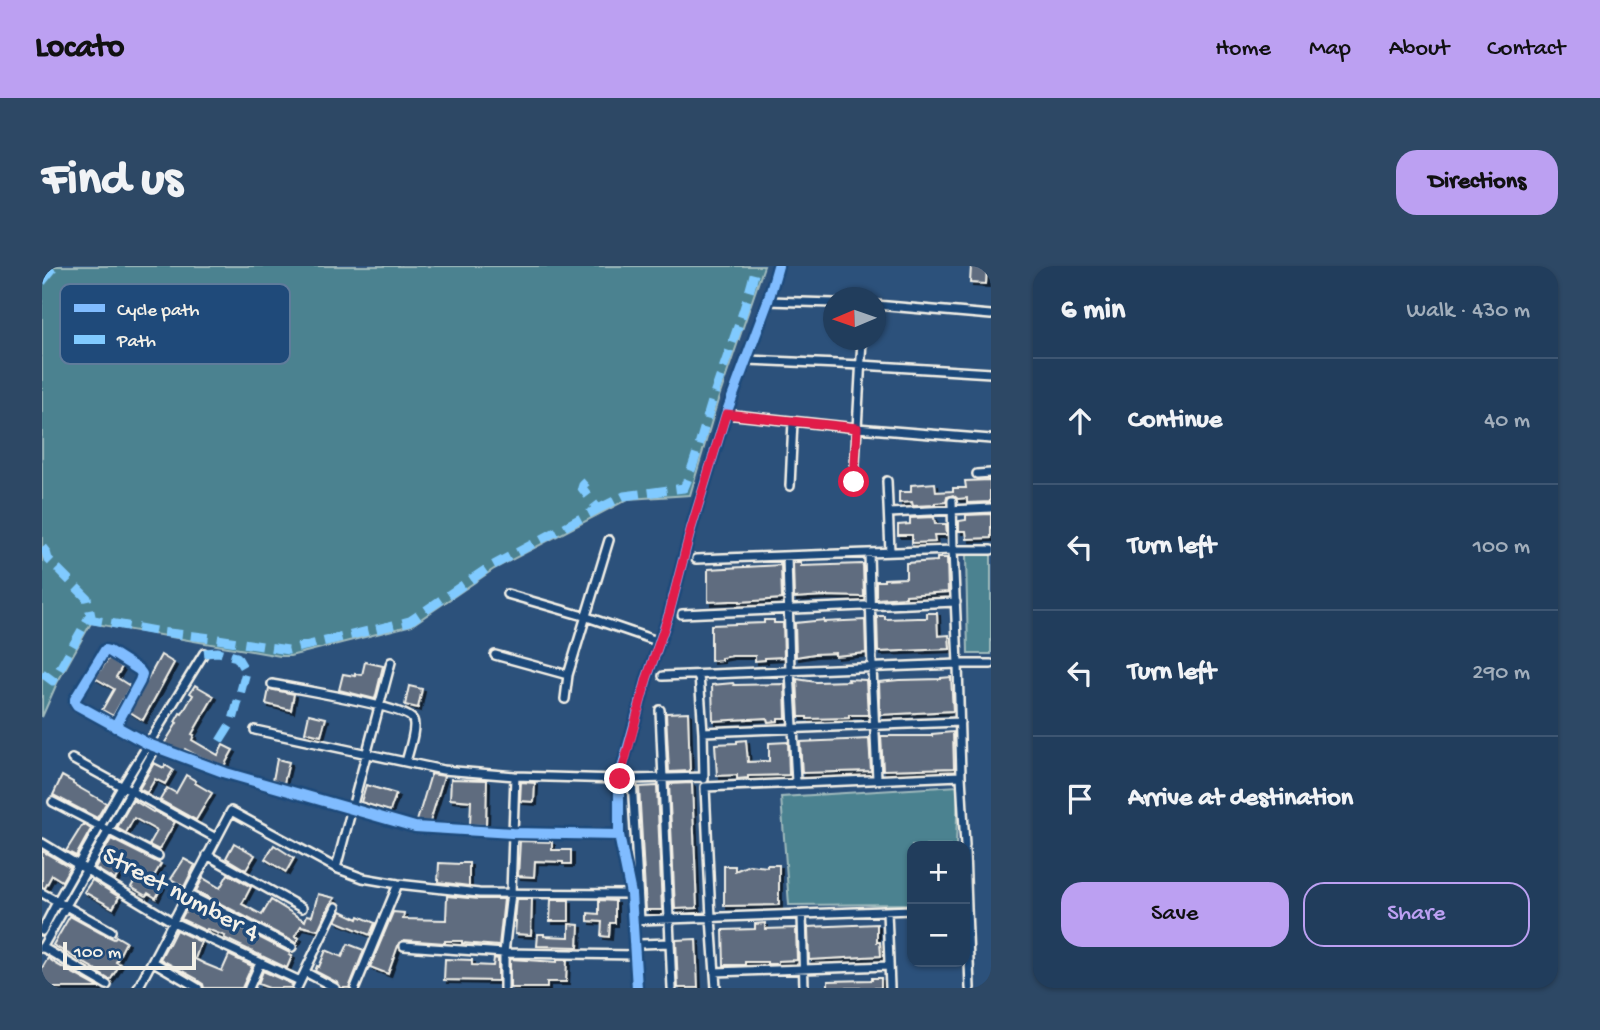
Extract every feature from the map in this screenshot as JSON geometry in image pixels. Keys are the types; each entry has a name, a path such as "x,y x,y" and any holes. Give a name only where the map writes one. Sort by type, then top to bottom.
{"street":[{"path":"637,988 631,894 619,835 620,779 647,678 660,642 726,414 778,266"},
{"path":"768,300 823,302"},
{"path":"886,306 991,315"},
{"path":"854,482 862,350"},
{"path":"747,360 991,373"},
{"path":"726,414 991,439"},
{"path":"790,486 793,421"},
{"path":"977,474 991,473"},
{"path":"887,481 890,552"},
{"path":"951,501 965,841"},
{"path":"889,513 991,508"},
{"path":"565,699 568,675 609,540"},
{"path":"696,559 991,550"},
{"path":"869,553 877,779"},
{"path":"787,556 796,782"},
{"path":"507,594 660,642"},
{"path":"682,614 956,602"},
{"path":"115,727 141,681 142,674 104,650 75,699 77,705 115,727 152,746 226,774 415,827 512,833 619,835"},
{"path":"107,985 42,948 131,792 152,746 204,653"},
{"path":"495,655 568,675"},
{"path":"336,868 391,662"},
{"path":"663,676 991,664"},
{"path":"699,675 716,988"},
{"path":"272,684 379,705 408,714 413,719 414,727 406,762"},
{"path":"660,710 672,988"},
{"path":"703,732 960,722"},
{"path":"255,730 443,770 515,776 620,779"},
{"path":"42,931 122,787 152,746"},
{"path":"72,758 216,838"},
{"path":"504,988 515,776"},
{"path":"705,787 961,776"},
{"path":"704,777 632,779 640,920 907,910"},
{"path":"53,802 158,856"},
{"path":"138,988 231,811 336,868 363,878 479,893 631,894"},
{"name":"Street number 4","path":"42,843 173,922 260,962 299,984"},
{"path":"207,855 302,908"},
{"path":"355,988 398,884"},
{"path":"42,893 111,931"},
{"path":"187,894 292,947"},
{"path":"299,984 336,907"},
{"path":"887,911 890,988"},
{"path":"802,914 804,988"},
{"path":"640,944 670,943"},
{"path":"404,946 504,953 635,955"},
{"path":"152,961 198,988"},
{"path":"249,988 260,962"},
{"path":"715,972 889,966"},
{"path":"969,967 970,988"},
{"path":"305,972 335,988"}],"green space":[{"path":"42,266 764,266 718,400 690,495 628,499 494,569 412,625 290,656 91,623 57,683 42,717"},
{"path":"991,554 991,654 968,654 966,555"},
{"path":"958,786 956,841 907,841 907,904 789,905 781,797"}],"building":[{"path":"971,266 987,266 986,284 970,283"},
{"path":"990,480 990,502 967,503 967,498 958,499 953,495 947,497 946,502 935,505 913,506 912,502 899,503 899,492 911,492 911,485 935,483 936,492 953,491 953,488 966,488 965,481"},
{"path":"991,514 991,538 967,539 966,531 959,531 959,521 966,520 966,515"},
{"path":"934,517 935,524 946,524 947,535 934,535 935,542 912,543 912,535 898,535 898,525 910,524 910,518"},
{"path":"937,558 947,558 948,592 876,599 876,581 906,578 906,563 937,561"},
{"path":"793,563 801,563 801,566 863,564 864,597 794,598"},
{"path":"781,565 782,599 708,602 708,569"},
{"path":"927,613 937,613 938,636 949,635 950,649 878,652 877,616 885,616 885,619 927,618"},
{"path":"764,620 783,623 784,657 755,661 755,656 732,656 711,661 711,625 764,623"},
{"path":"865,620 866,653 796,657 795,623"},
{"path":"161,655 174,663 143,720 130,712"},
{"path":"109,658 122,667 116,677 130,686 113,716 102,710 114,689 95,678"},
{"path":"365,662 383,666 375,699 339,690 343,674 362,675"},
{"path":"951,677 953,711 880,715 879,682"},
{"path":"797,679 816,682 866,680 868,715 849,715 849,718 799,717"},
{"path":"785,684 786,718 768,722 767,718 713,721 712,685"},
{"path":"195,685 214,696 192,734 192,740 218,755 223,745 233,750 224,766 185,749 184,751 164,744 193,695 190,693"},
{"path":"409,686 422,689 418,708 405,705"},
{"path":"269,689 294,694 291,710 266,704"},
{"path":"688,712 690,771 669,772 666,713"},
{"path":"309,714 326,718 321,736 305,732"},
{"path":"953,732 954,768 883,770 881,736 932,736"},
{"path":"869,739 871,771 802,773 800,742"},
{"path":"746,740 748,762 769,761 769,743 788,742 789,775 748,776 737,779 737,775 717,776 715,744"},
{"path":"277,759 289,762 284,783 273,780"},
{"path":"154,763 173,770 165,784 155,779 147,793 139,789"},
{"path":"431,774 444,776 430,822 417,821"},
{"path":"186,775 212,793 196,820 160,800 167,788 176,793"},
{"path":"62,776 106,803 97,818 53,795"},
{"path":"451,779 487,780 486,825 470,824 471,801 450,799"},
{"path":"521,782 535,783 534,802 520,801"},
{"path":"691,783 697,908 675,909 669,784"},
{"path":"366,785 396,794 390,811 361,802"},
{"path":"657,786 662,910 646,910 639,787"},
{"path":"133,800 175,822 159,850 149,845 157,831 134,818 126,833 117,828"},
{"path":"83,824 91,829 76,856 66,851"},
{"path":"111,839 161,864 152,880 162,886 156,898 148,893 146,896 131,887 140,872 124,863 115,880 95,868"},
{"path":"520,841 552,842 552,850 571,850 571,864 535,861 534,877 518,876"},
{"path":"234,843 255,855 246,870 226,858"},
{"path":"274,845 294,858 286,872 265,859"},
{"path":"42,851 70,867 62,881 52,875 45,888 42,887"},
{"path":"184,859 195,865 184,887 171,879"},
{"path":"439,863 469,863 469,886 438,882"},
{"path":"749,865 779,865 779,905 724,906 724,866 735,866 735,871"},
{"path":"228,874 251,887 242,904 262,915 271,900 305,921 307,915 312,916 318,894 335,898 318,930 301,926 295,936 299,938 296,943 196,891 203,878 220,888"},
{"path":"92,880 119,897 113,908 84,892"},
{"path":"447,896 504,899 499,946 462,941 445,943 404,940 399,943 388,974 370,967 393,912 404,913 403,919 446,920"},
{"path":"516,899 532,899 531,935 515,934"},
{"path":"551,900 569,900 569,921 550,921"},
{"path":"599,900 615,901 615,923 610,923 609,937 601,936 602,922 588,921 588,913 599,914"},
{"path":"189,904 290,953 292,956 287,968 224,938 225,936 207,929 206,931 181,919"},
{"path":"341,911 375,923 370,935 336,921"},
{"path":"70,916 101,933 114,939 116,936 126,942 116,962 120,964 110,980 53,945"},
{"path":"765,923 765,929 796,928 797,960 778,961 778,964 745,962 745,965 724,965 723,930 755,929 755,924"},
{"path":"569,924 579,925 578,947 537,946 538,934 569,937"},
{"path":"877,924 877,942 880,942 881,956 809,960 808,927"},
{"path":"176,930 201,942 195,959 205,964 222,971 229,955 252,966 242,988 204,988 197,979 160,959"},
{"path":"696,939 698,988 678,988 676,940"},
{"path":"348,944 364,950 349,988 341,988 338,983 315,971 326,950 342,957"},
{"path":"48,958 100,988 42,988 42,968"},
{"path":"494,958 498,959 498,981 444,980 445,959 472,960 472,965 493,966"},
{"path":"510,959 557,962 567,960 566,982 547,982 547,988 510,988"},
{"path":"263,971 292,984 291,988 269,988 258,984"},
{"path":"881,978 881,988 828,988 828,981"}],"marked path":[{"path":"42,282 55,266"},
{"path":"598,509 624,496 684,488 756,266"},
{"path":"42,673 53,681 88,619 288,650 410,621 488,568 598,509 582,488 592,477"},
{"path":"42,547 48,559 87,598 91,616 88,619"},
{"path":"204,653 218,652 237,657 246,672 233,720 220,741"}],"cycle path":[{"path":"637,988 631,894 619,835 619,779 726,414 768,301 778,266"},
{"path":"115,727 140,681 142,674 105,650 75,699 77,705 148,744 226,773 415,827 512,833 619,835"}],"route":[{"path":"620,779 647,678 669,614 691,529 726,414 857,428 854,482"}]}
